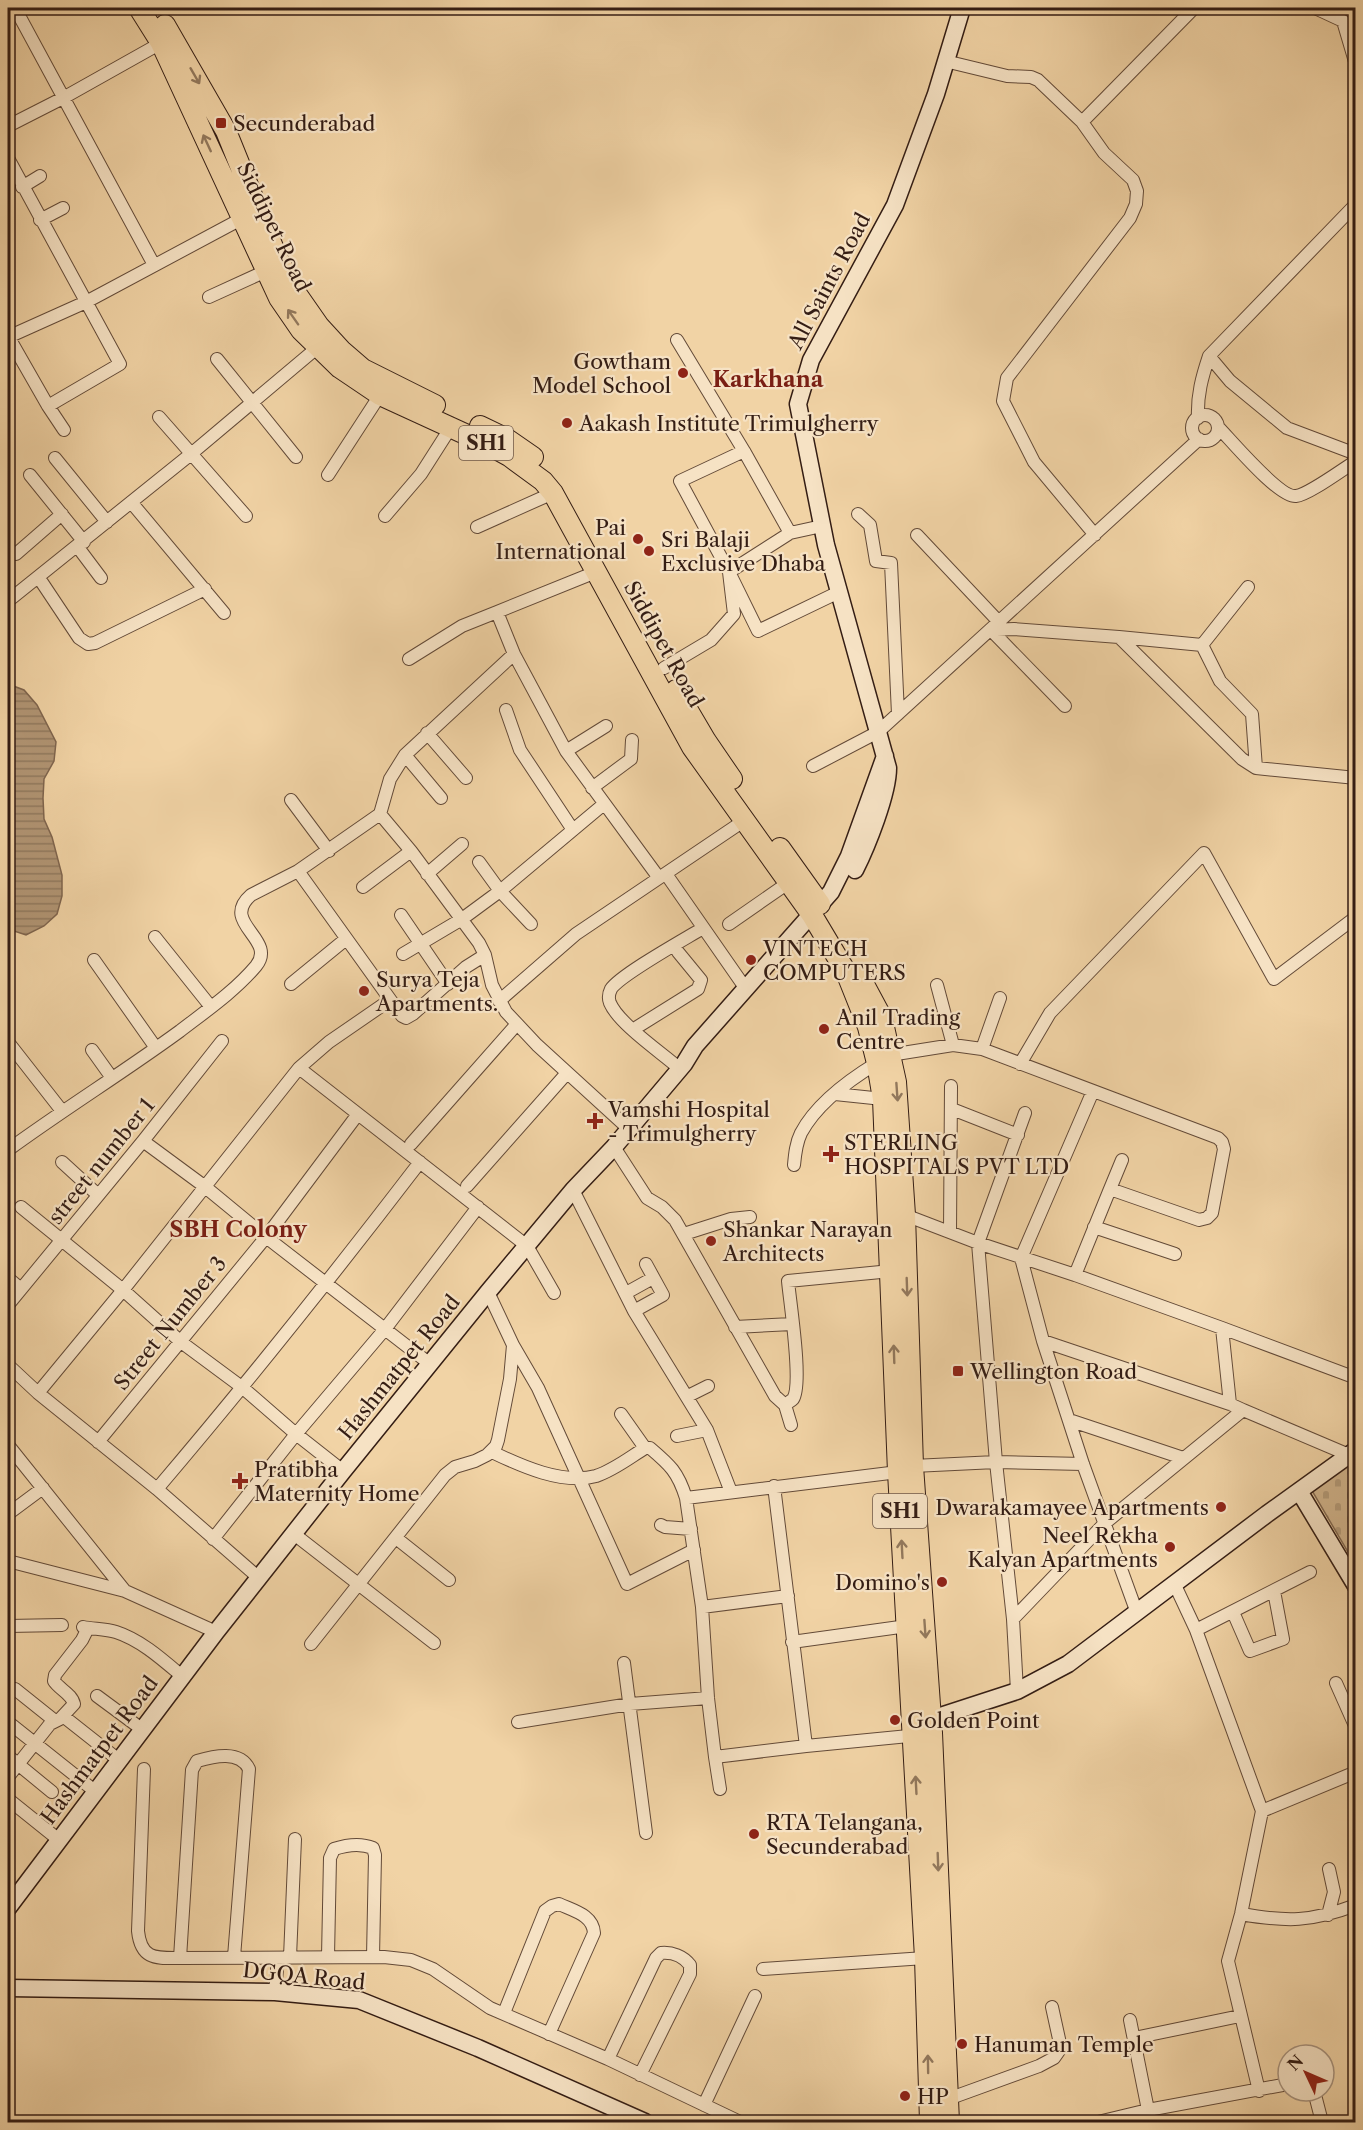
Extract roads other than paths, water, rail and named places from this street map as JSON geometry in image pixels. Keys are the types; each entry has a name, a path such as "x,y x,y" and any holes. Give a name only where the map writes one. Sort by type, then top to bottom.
{"main road":[{"name":"Siddipet Road","path":"139,8 161,43 279,298 301,330 340,368 380,395 510,456 543,481 553,493 692,747 788,883 819,914"},
{"name":"Siddipet Road","path":"155,8 226,131 278,257 296,293 319,326 363,369 507,439 546,468 568,494 706,741 819,914"},
{"name":"All Saints Road","path":"819,914 849,856 885,756 822,526 798,404 811,360 895,205 936,94 962,8"},
{"name":"Hashmatpet Road","path":"8,1908 216,1632 488,1292 573,1190 614,1147 682,1067 695,1046 819,914"},
{"name":"Hashmatpet Road","path":"682,1067 701,1051 819,914"},
{"name":"SH1","path":"819,914 868,1027 896,1082 905,1215 907,1626 922,1727 930,2122"},
{"name":"SH1","path":"884,1059 883,1099 891,1271 949,2122"},
{"path":"922,1727 1017,1691 1068,1664 1352,1452"},
{"path":"1299,1491 1356,1586"},
{"name":"DGQA Road","path":"8,1988 275,1992 359,2000 478,2048 645,2122"}],"street":[{"path":"15,8 154,265"},
{"path":"1082,122 1194,8"},
{"path":"1315,8 1343,21"},
{"path":"1344,8 1343,21 1356,65"},
{"path":"8,126 161,43"},
{"path":"945,61 1007,76 1031,77 1038,80 1082,122 1104,153 1133,180 1137,191 1131,219 1007,378 1003,401 1034,462 1095,535"},
{"path":"8,158 120,364 48,406"},
{"path":"22,187 40,176"},
{"path":"1199,440 1192,426 1198,417 1201,379 1209,356 1356,204"},
{"path":"40,220 63,208"},
{"path":"64,430 8,337 86,302 243,218"},
{"path":"209,297 266,271"},
{"path":"677,340 790,533"},
{"path":"8,601 191,454 318,347"},
{"path":"1209,356 1240,390 1287,428 1356,454"},
{"path":"217,359 296,457"},
{"path":"328,475 380,395"},
{"path":"159,417 246,516"},
{"path":"1198,417 1213,418 1218,427 1272,484 1293,497 1304,494 1356,461"},
{"path":"385,516 421,474 451,427"},
{"path":"813,766 878,732 1199,440 1212,439 1218,427"},
{"path":"744,451 680,481 758,631 839,592"},
{"path":"55,458 107,522"},
{"path":"30,475 62,514 101,578"},
{"path":"477,527 553,493"},
{"path":"131,502 224,614"},
{"path":"16,554 62,514"},
{"path":"858,514 870,525 876,561 891,563 898,714"},
{"path":"729,573 790,533 822,526"},
{"path":"917,535 1065,706"},
{"path":"409,659 462,626 597,572"},
{"path":"664,668 711,640 734,614 729,573"},
{"path":"39,578 79,638 88,644 95,644 205,589"},
{"path":"1202,645 1248,587"},
{"path":"497,612 514,654 566,751 604,804 703,928 746,990"},
{"path":"995,626 1202,645"},
{"path":"1119,638 1242,759 1256,768 1356,778"},
{"path":"1202,645 1220,681 1252,714 1256,768"},
{"path":"8,1150 212,1007 258,964 261,956 259,945 240,913 240,907 251,895 298,872 380,814 390,779 405,755 514,654"},
{"path":"506,710 520,750 573,830"},
{"path":"566,751 606,726"},
{"path":"427,733 466,778"},
{"path":"592,788 631,759 632,740"},
{"path":"405,755 441,798"},
{"path":"291,800 328,851"},
{"path":"403,954 462,919 500,891 604,804"},
{"path":"380,814 411,851 479,943 499,1001 516,1025 629,1129"},
{"path":"499,1001 576,934 745,820"},
{"path":"427,874 462,844"},
{"path":"363,887 411,851"},
{"path":"1020,1064 1050,1013 1204,853 1274,979 1356,917"},
{"path":"478,862 500,891 531,924"},
{"path":"298,872 399,1013 406,1017 413,1014 466,967 485,955"},
{"path":"729,924 788,883"},
{"path":"401,915 448,984"},
{"path":"682,1067 623,1021 610,1002 609,995 612,988 633,972 703,928"},
{"path":"155,937 212,1007"},
{"path":"291,984 346,939"},
{"path":"634,1029 698,989 701,984 701,980 678,952"},
{"path":"94,960 156,1048"},
{"path":"937,985 952,1045"},
{"path":"982,1049 1000,998"},
{"path":"38,1393 299,1068 329,1042 390,1000"},
{"path":"411,1144 516,1025"},
{"name":"street number 1","path":"8,1305 222,1041"},
{"path":"8,1042 62,1111"},
{"path":"794,1165 801,1133 822,1106 860,1074 884,1059 952,1045 982,1049 1218,1138 1222,1142 1224,1149 1212,1214 1207,1218 1199,1220 1110,1188"},
{"path":"92,1050 112,1078"},
{"path":"299,1068 528,1246 554,1293"},
{"path":"467,1186 567,1073"},
{"path":"950,1231 951,1086"},
{"path":"1093,1091 1022,1258 1043,1341 1083,1464 1137,1613"},
{"path":"835,1094 883,1099"},
{"path":"952,1109 1018,1135"},
{"name":"Street Number 3","path":"98,1442 266,1237 358,1113"},
{"path":"1017,1691 1013,1619 996,1462 978,1243 1025,1113"},
{"path":"143,1141 204,1186 430,1364"},
{"path":"614,1147 647,1198 671,1214 684,1234 775,1396 785,1405 791,1425"},
{"path":"1075,1275 1122,1160"},
{"path":"62,1162 98,1195"},
{"path":"157,1489 327,1284 420,1162"},
{"path":"573,1190 634,1311 707,1430 731,1492"},
{"path":"21,1207 123,1290 181,1342 243,1388 296,1434 344,1471"},
{"path":"213,1539 296,1434 385,1329 478,1208"},
{"path":"905,1215 1356,1378"},
{"path":"684,1234 731,1219 750,1217"},
{"path":"1094,1227 1175,1254"},
{"path":"634,1311 663,1295 646,1264"},
{"path":"785,1405 792,1400 795,1392 797,1366 788,1281 891,1271"},
{"path":"8,1278 21,1289"},
{"path":"626,1293 653,1278"},
{"path":"488,1292 513,1346 538,1388 627,1584 694,1550"},
{"path":"735,1327 792,1324"},
{"path":"1222,1328 1230,1404"},
{"path":"1043,1341 1230,1404 1352,1452"},
{"path":"310,1644 446,1475 455,1467 475,1461 492,1452 498,1440 511,1373 513,1346"},
{"path":"8,1365 38,1393 157,1489 259,1578"},
{"path":"688,1396 708,1386"},
{"path":"1013,1619 1105,1523 1242,1410"},
{"path":"621,1414 645,1448"},
{"path":"1069,1420 1183,1458"},
{"path":"677,1436 707,1430"},
{"path":"8,1445 125,1591"},
{"path":"492,1452 530,1469 578,1478 607,1472 645,1448 650,1448 674,1469 681,1481 686,1498 691,1529 702,1607 708,1698 720,1789"},
{"path":"686,1498 906,1469 996,1462 1083,1464"},
{"path":"774,1486 806,1746"},
{"path":"8,1514 43,1488"},
{"path":"661,1525 691,1529"},
{"path":"294,1534 434,1643"},
{"path":"396,1538 449,1580"},
{"path":"8,1561 125,1591 216,1632"},
{"path":"1196,1630 1310,1572"},
{"path":"1174,1583 1196,1630 1262,1811 1241,1914 1228,1961 1259,2091"},
{"path":"1233,1612 1250,1652 1283,1639 1274,1591"},
{"path":"702,1607 788,1596"},
{"path":"8,1626 62,1624"},
{"path":"792,1642 907,1626"},
{"path":"8,1777 50,1724 59,1718 74,1701 54,1681 55,1675 82,1640 85,1627 116,1632 138,1643 183,1677"},
{"path":"624,1663 646,1833"},
{"path":"1336,1683 1356,1728"},
{"path":"15,1689 120,1761"},
{"path":"97,1696 143,1730"},
{"path":"518,1722 630,1704 708,1698"},
{"path":"8,1722 34,1745 96,1792"},
{"path":"715,1757 806,1746 922,1727"},
{"path":"8,1756 52,1792"},
{"path":"180,1958 192,1770 197,1761 209,1757 238,1756 246,1761 249,1769 234,1957"},
{"path":"144,1769 139,1941 143,1950 150,1956 399,1958 426,1966 480,2002 608,2059 740,2122"},
{"path":"1262,1811 1356,1772"},
{"path":"8,1798 59,1840"},
{"path":"275,1992 284,1958 295,1839"},
{"path":"328,1956 330,1858 334,1849 343,1846 366,1845 373,1848 375,1855 373,1957"},
{"path":"1328,1915 1334,1892 1329,1869"},
{"path":"504,2013 546,1911 559,1904 589,1918 594,1933 549,2034"},
{"path":"1241,1914 1276,1920 1293,1920 1328,1915 1356,1905"},
{"path":"608,2059 656,1958 661,1953 669,1952 685,1959 690,1965 690,1974 640,2074"},
{"path":"764,1969 926,1958"},
{"path":"704,2105 755,1996"},
{"path":"948,2099 1039,2066 1054,2058 1061,2048 1052,2007"},
{"path":"1134,2038 1240,2016"},
{"path":"1130,2020 1148,2110"},
{"path":"1098,2122 1148,2110 1276,2087"},
{"path":"1317,2103 1322,2122"}],"place":[{"name":"Secunderabad","path":"221,123"},
{"name":"Gowtham Model School","path":"683,373"},
{"name":"Aakash Institute Trimulgherry","path":"567,423"},
{"name":"Pai International","path":"638,539"},
{"name":"Sri Balaji Exclusive Dhaba","path":"649,551"},
{"name":"VINTECH COMPUTERS","path":"751,960"},
{"name":"Surya Teja Apartments.","path":"364,991"},
{"name":"Anil Trading Centre","path":"824,1029"},
{"name":"Vamshi Hospital - Trimulgherry","path":"595,1121"},
{"name":"STERLING HOSPITALS PVT LTD","path":"831,1154"},
{"name":"Shankar Narayan Architects","path":"711,1241"},
{"name":"Wellington Road","path":"958,1371"},
{"name":"Pratibha Maternity Home","path":"240,1481"},
{"name":"Dwarakamayee Apartments","path":"1221,1507"},
{"name":"Neel Rekha Kalyan Apartments","path":"1170,1547"},
{"name":"Domino's","path":"942,1582"},
{"name":"Golden Point","path":"895,1720"},
{"name":"RTA Telangana, Secunderabad","path":"754,1834"},
{"name":"Hanuman Temple","path":"962,2044"},
{"name":"HP","path":"905,2096"}],"district":[{"name":"Karkhana","path":"768,379"},
{"name":"SBH Colony","path":"238,1229"}]}
